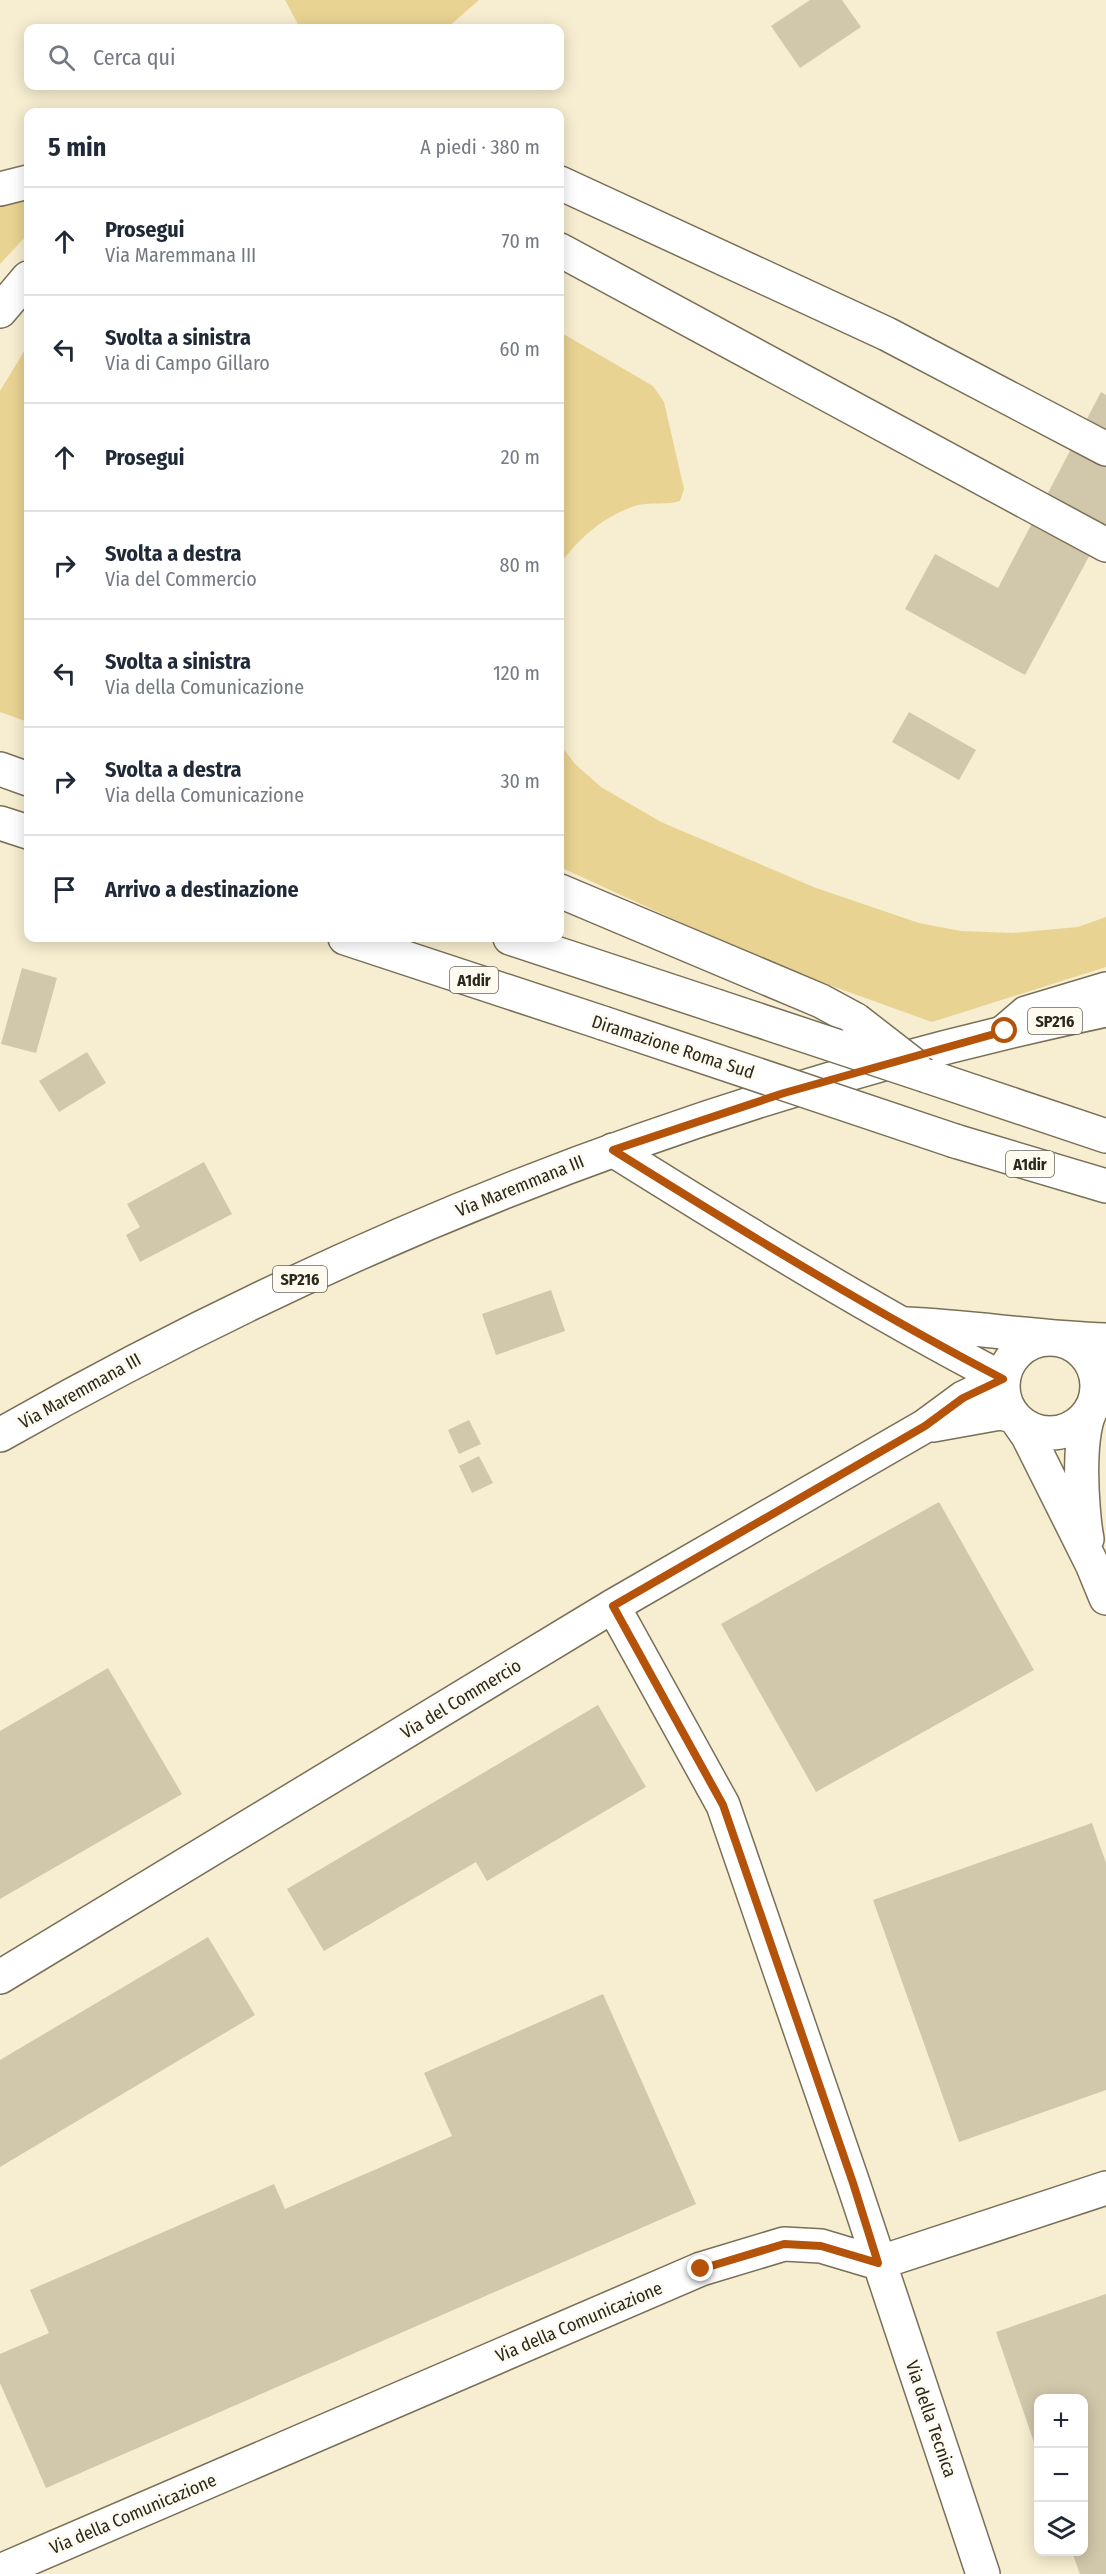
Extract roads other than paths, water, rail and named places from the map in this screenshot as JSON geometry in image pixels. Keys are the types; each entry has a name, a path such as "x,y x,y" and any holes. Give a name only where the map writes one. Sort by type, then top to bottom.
{"main road":[{"path":"0,189 24,183"},
{"path":"564,185 887,334 1106,449"},
{"path":"564,252 1106,545"},
{"path":"0,311 24,283"},
{"path":"0,769 24,778"},
{"path":"0,823 24,831"},
{"path":"564,893 801,993 868,1027 927,1076"},
{"name":"Diramazione Roma Sud","path":"357,942 955,1141 1106,1186"},
{"path":"522,942 1106,1136"},
{"path":"1005,1031 1026,1013 1106,988"},
{"name":"Via Maremmana III","path":"0,1435 240,1307 386,1240 525,1182 784,1093 1005,1031 1106,1010"},
{"path":"613,1150 787,1259 897,1323 1003,1379"},
{"path":"897,1323 966,1327 1047,1338 1066,1342 1083,1352 1091,1363 1097,1385 1098,1404 1084,1434 1083,1517 1092,1564"},
{"path":"1106,1340 1047,1338 1028,1344 1014,1354 1003,1379 1006,1403 1028,1436 1092,1564 1106,1598"},
{"name":"Via del Commercio","path":"0,1977 613,1606 925,1426 963,1398 1003,1379"},
{"path":"1014,1416 1032,1429 1047,1432 1065,1430 1077,1424 1098,1404"},
{"name":"Via del Commercio","path":"925,1426 1000,1413 1014,1416"},
{"path":"613,1606 723,1805 878,2263 1106,2188"},
{"name":"Via della Comunicazione","path":"0,2571 701,2269 784,2244 821,2246 878,2263"},
{"name":"Via della Tecnica","path":"878,2263 983,2574"}]}
